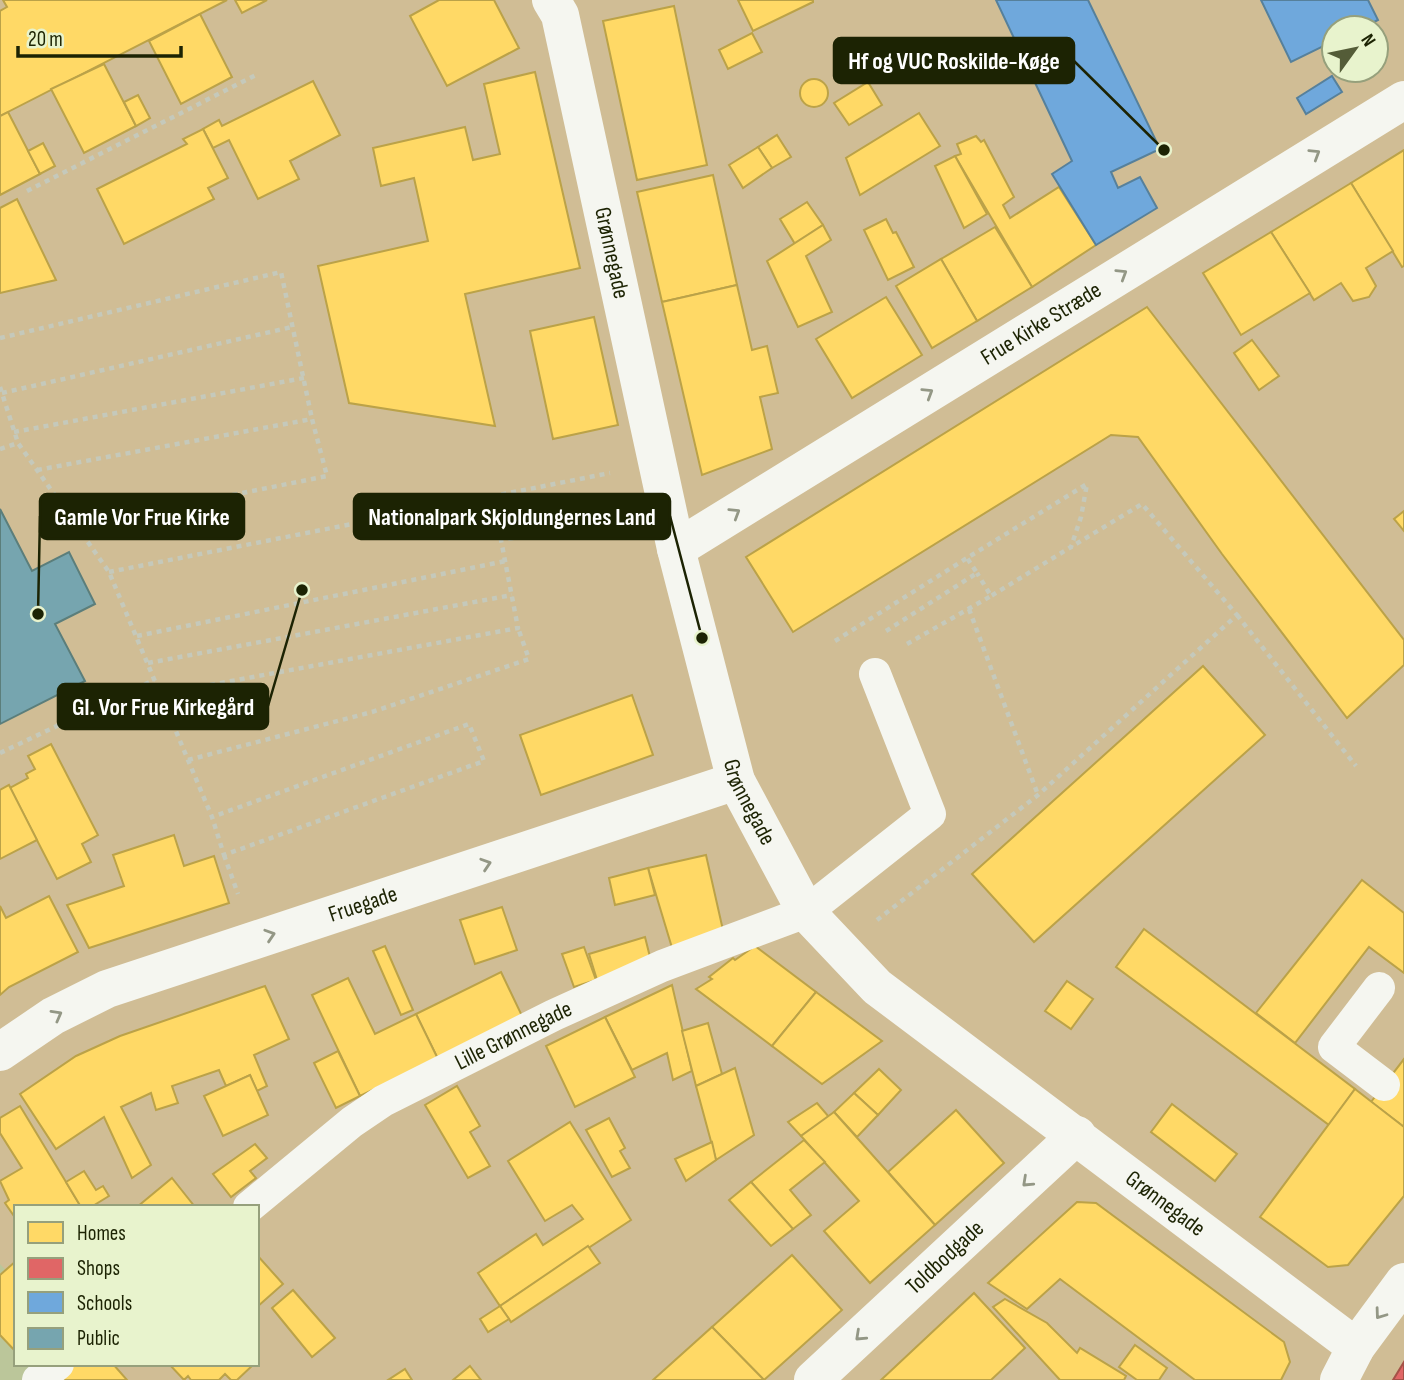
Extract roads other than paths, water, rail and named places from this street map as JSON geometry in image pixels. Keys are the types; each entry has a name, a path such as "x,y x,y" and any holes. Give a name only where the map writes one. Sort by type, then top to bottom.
{"street":[{"name":"Grønnegade","path":"551,0 560,15 676,549 736,781 806,912 877,987 1356,1347"},
{"name":"Frue Kirke Stræde","path":"676,549 1404,100"},
{"name":"Fruegade","path":"0,1052 53,1016 107,989 736,781"},
{"name":"Toldbodgade","path":"813,1380 1077,1135"},
{"path":"1339,1380 1356,1347 1404,1282"}],"lane":[{"name":"Lille Grønnegade","path":"251,1205 352,1122 383,1101 554,1015 662,966 806,912 930,814 880,665"},
{"path":"1379,988 1334,1047 1384,1085"},
{"path":"38,1380 56,1366"}],"place":[{"name":"Hf og VUC Roskilde-Køge","path":"1164,150"},
{"name":"Gl. Vor Frue Kirkegård","path":"302,590"},
{"name":"Gamle Vor Frue Kirke","path":"38,614"},
{"name":"Nationalpark Skjoldungernes Land","path":"702,638"}]}
